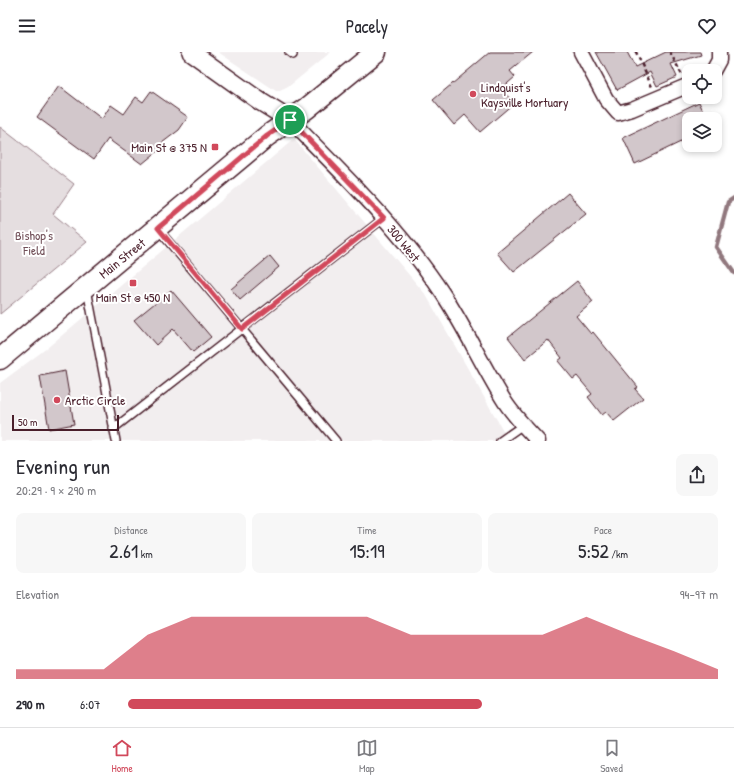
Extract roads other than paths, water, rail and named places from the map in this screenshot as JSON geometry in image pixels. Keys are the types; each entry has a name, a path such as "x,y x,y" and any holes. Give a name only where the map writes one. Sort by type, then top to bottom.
{"main road":[{"name":"Main Street","path":"0,358 267,136 306,109 376,52"}],"street":[{"name":"300 West","path":"191,52 261,102 290,120 384,218 414,254 444,295 506,403 538,441"},
{"path":"581,52 606,99 618,113 632,109 682,89"},
{"path":"717,64 720,52"}],"lane":[{"path":"113,429 384,218"},
{"path":"158,228 336,441"},
{"path":"86,287 116,441"},
{"path":"500,441 523,425"}],"waterway":[{"path":"734,198 728,202 716,247 734,273"}],"place":[{"name":"Lindquist's Kaysville Mortuary","path":"473,94"},
{"name":"Main St @ 375 N","path":"215,147"},
{"name":"Main St @ 450 N","path":"133,283"},
{"name":"Arctic Circle","path":"57,400"}],"park label":[{"name":"Bishop's Field","path":"34,242"}]}
